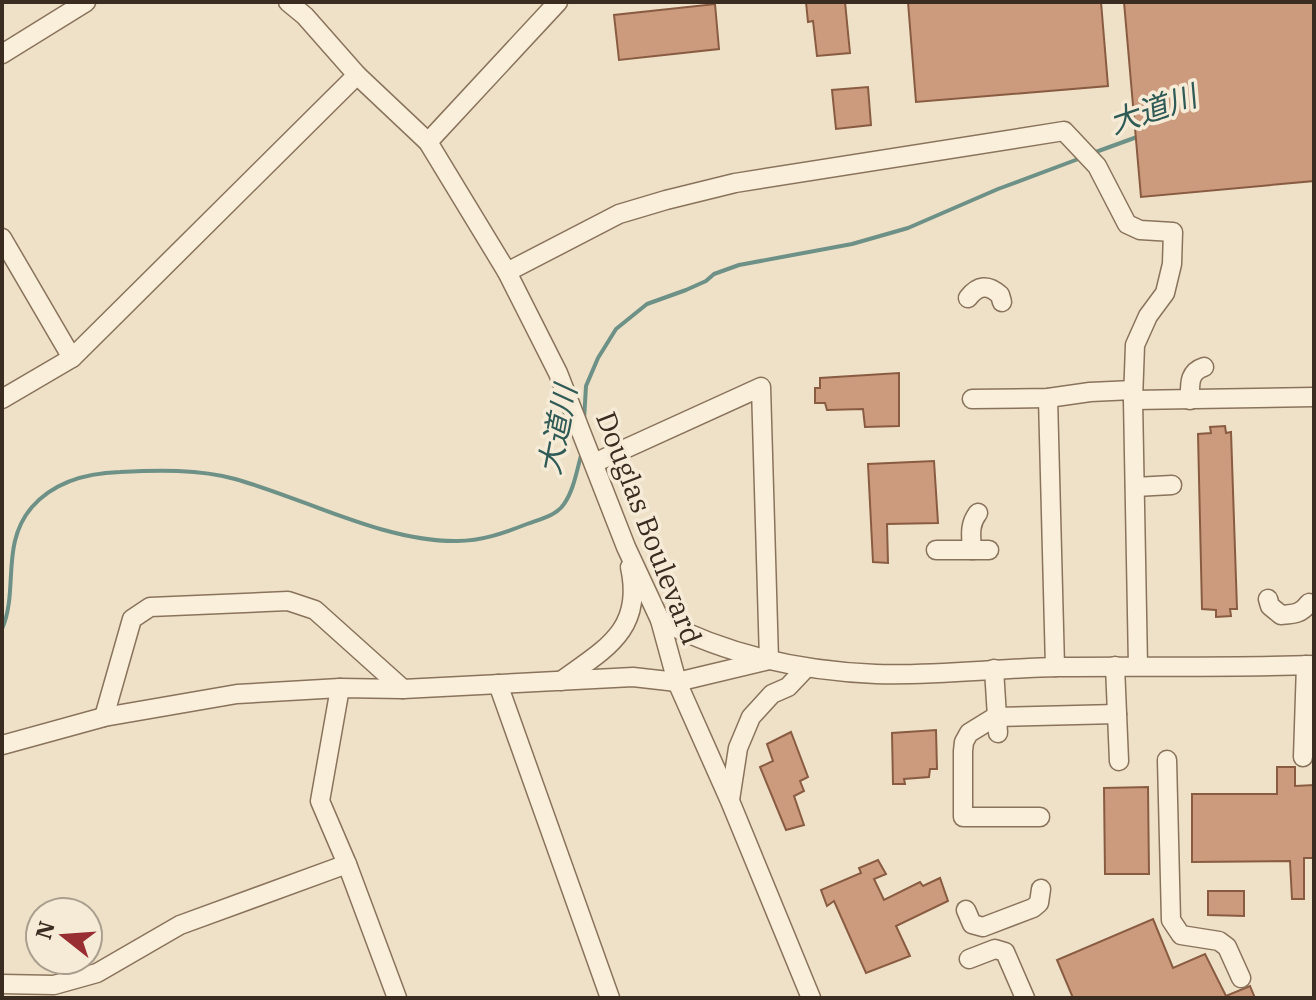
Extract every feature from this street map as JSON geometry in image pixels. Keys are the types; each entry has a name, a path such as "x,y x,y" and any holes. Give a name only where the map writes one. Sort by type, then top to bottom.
{"street":[{"path":"2,54 86,2"},
{"name":"Douglas Boulevard","path":"288,2 302,9 357,75 428,142 507,272 558,373 626,547 660,620 677,682 811,998"},
{"path":"428,142 558,2"},
{"path":"2,399 72,358 357,75"},
{"path":"507,272 619,214 666,200 735,183 1064,131 1097,166 1127,224 1140,230 1173,232 1172,264 1165,293 1148,316 1135,345 1133,395 1138,666"},
{"path":"2,238 72,358"},
{"path":"968,298 978,287 984,286 1000,295 1002,302"},
{"path":"1190,400 1191,375 1196,369 1204,367"},
{"path":"594,463 761,387 769,660"},
{"path":"972,399 1048,398 1090,392 1190,400 1314,397"},
{"path":"1048,398 1055,667"},
{"path":"1135,487 1172,485"},
{"path":"936,550 980,550 971,529 978,513"},
{"path":"561,681 620,636 628,619 634,584 626,547"},
{"path":"1268,599 1270,606 1281,615 1295,615 1309,603"},
{"path":"104,717 132,619 150,607 288,601 315,610 403,689"},
{"path":"660,620 700,640 769,660 806,668 878,674 1055,667 1310,665 1303,757"},
{"path":"2,745 104,717 237,694 633,677 677,682 769,660"},
{"path":"1115,666 1119,761"},
{"path":"730,801 738,748 751,717 772,694 788,687 806,668"},
{"path":"994,669 996,725"},
{"path":"498,684 610,998"},
{"path":"340,688 320,801 397,998"},
{"path":"1040,817 963,817 964,742 969,733 996,725 1117,714"},
{"path":"1167,760 1171,920 1181,935 1219,941 1227,947 1241,978"},
{"path":"2,984 54,985 97,973 180,925 347,864"},
{"path":"966,910 972,924 983,927 1033,908 1039,903 1041,889"},
{"path":"969,959 995,949 1005,952 1025,998"}],"building":[{"path":"806,2 845,2 850,53 817,56 813,21 808,22"},
{"path":"908,2 1101,2 1108,86 916,102"},
{"path":"1124,2 1314,2 1314,181 1141,197"},
{"path":"715,4 719,49 619,60 614,15"},
{"path":"868,87 871,125 836,129 832,90"},
{"path":"899,373 899,426 865,427 863,409 827,410 825,403 815,403 815,388 820,388 820,378"},
{"path":"1225,426 1226,433 1231,432 1237,609 1230,609 1231,616 1216,617 1216,610 1202,609 1198,434 1211,433 1210,427"},
{"path":"934,461 938,523 887,524 888,563 873,562 868,464"},
{"path":"936,730 937,769 930,769 929,777 904,779 905,784 893,784 892,733"},
{"path":"791,732 808,777 800,781 804,791 794,796 804,825 786,830 760,767 773,761 767,744"},
{"path":"1277,767 1295,767 1295,786 1314,785 1314,858 1304,858 1304,899 1292,899 1290,861 1192,862 1192,794 1277,794"},
{"path":"1148,787 1149,874 1105,874 1104,788"},
{"path":"878,860 886,874 874,879 884,900 920,882 923,886 940,878 948,901 896,926 910,956 866,973 834,901 827,906 821,890 861,873 859,868"},
{"path":"1208,891 1244,891 1244,916 1208,915"},
{"path":"1153,919 1173,968 1205,954 1226,996 1250,986 1255,998 1073,998 1057,960"}],"waterway":[{"name":"大道川","path":"1093,153 1137,137"},
{"name":"大道川","path":"584,420 586,386 598,358 616,329 647,304 739,265 852,244 908,228 1081,158"},
{"name":"大道川","path":"2,629 7,614 13,552 22,521 41,498 72,480 108,473 163,471 221,476 373,527 429,539 466,541 501,533 557,511 570,492 582,452"}]}
